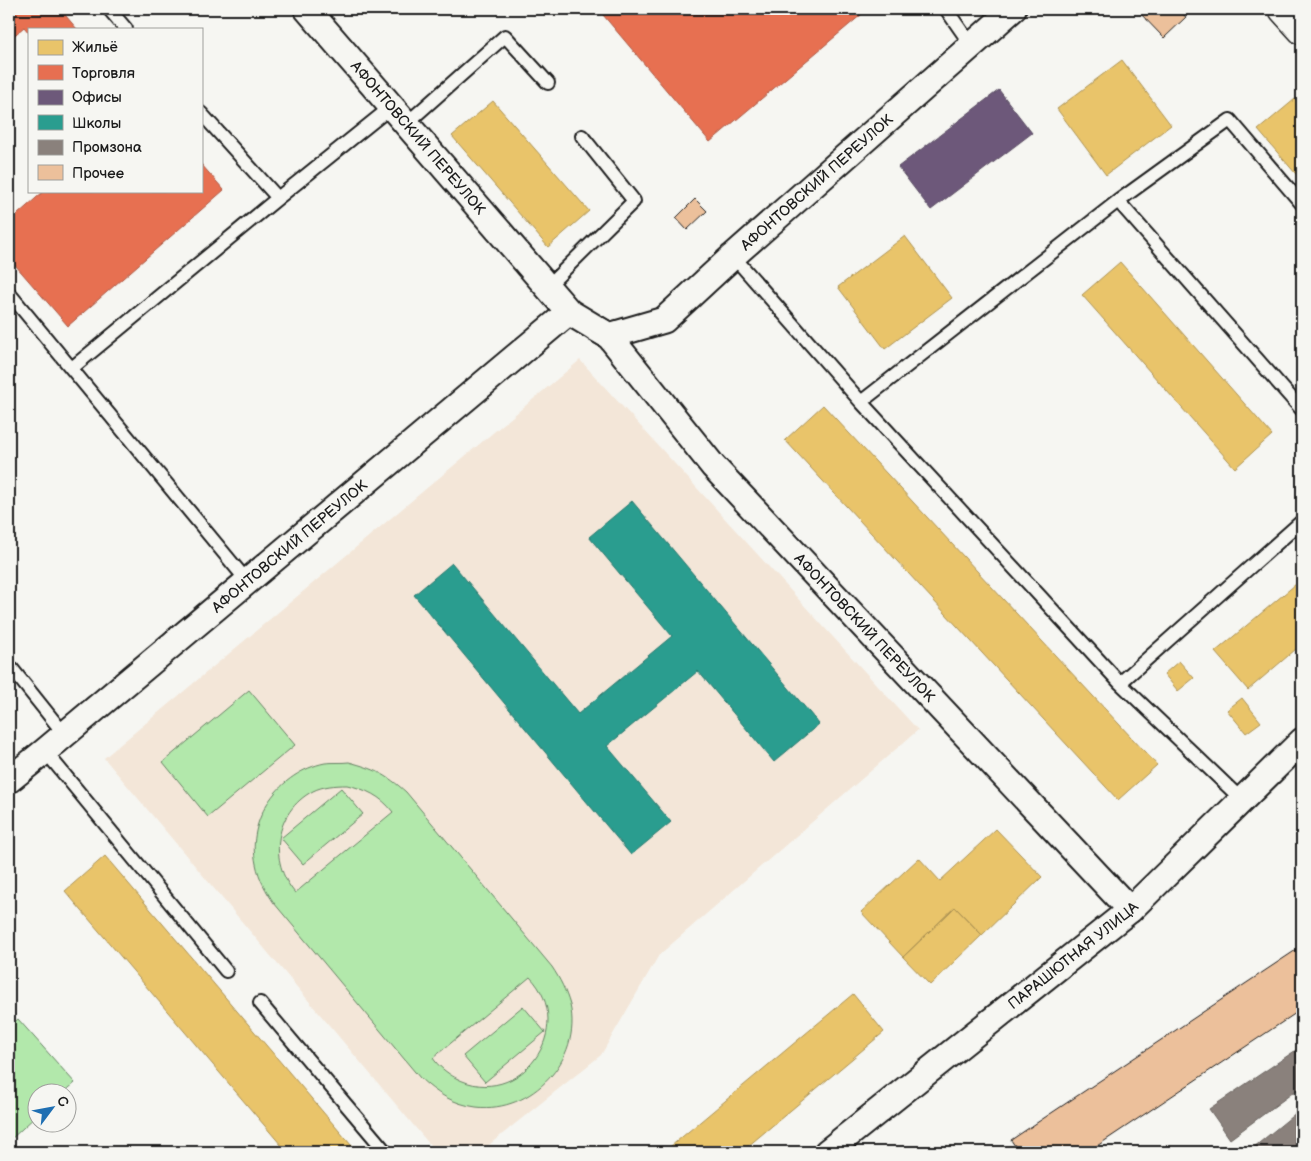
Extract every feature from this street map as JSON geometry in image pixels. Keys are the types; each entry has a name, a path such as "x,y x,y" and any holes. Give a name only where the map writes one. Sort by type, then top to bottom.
{"main road":[{"path":"1283,9 1302,30"}],"street":[{"name":"АФОНТОВСКИЙ ПЕРЕУЛОК","path":"307,9 569,312 609,336 713,466 1130,910"},
{"name":"АФОНТОВСКИЙ ПЕРЕУЛОК","path":"609,336 664,320 733,256 1012,9"},
{"name":"АФОНТОВСКИЙ ПЕРЕУЛОК","path":"9,780 569,312"},
{"name":"ПАРАШЮТНАЯ УЛИЦА","path":"827,1152 1130,910 1302,741"}],"lane":[{"path":"109,9 125,28"},
{"path":"946,9 971,45"},
{"path":"72,368 278,198 399,116 505,36 548,83"},
{"path":"202,113 278,198"},
{"path":"861,402 1118,201 1230,120 1302,204"},
{"path":"547,287 634,201 582,136"},
{"path":"1118,201 1302,410"},
{"path":"733,256 861,402 1120,683 1242,800"},
{"path":"9,293 247,581"},
{"path":"1120,683 1302,521"},
{"path":"9,666 65,735"},
{"path":"45,751 226,972"},
{"path":"260,1003 386,1152"}],"shaded area":[{"path":"580,360 918,730 659,955 601,1055 480,1152 436,1152 104,758"}],"green space":[{"path":"249,690 295,745 208,817 163,762"},
{"path":"349,762 380,773 406,792 552,967 567,995 572,1025 569,1045 560,1063 548,1079 533,1092 516,1102 496,1107 468,1106 445,1097 420,1078 274,903 263,885 256,864 254,847 256,830 270,800 294,776 309,768 325,763","holes":["347,785 372,794 393,812 295,893 286,880 281,867 279,838 283,824 290,811 300,800 313,791 329,786","530,977 543,997 548,1019 545,1040 535,1059 520,1074 501,1083 479,1085 456,1078 437,1064 433,1058"]},
{"path":"341,788 363,814 303,864 281,838"},
{"path":"523,1006 545,1032 485,1082 463,1056"},
{"path":"18,1019 75,1083 28,1084 28,1123 9,1141 9,1027"}],"building: Жильё":[{"path":"1122,60 1171,125 1106,175 1057,109"},
{"path":"1295,99 1302,107 1302,181 1258,130"},
{"path":"493,101 589,211 548,247 452,136"},
{"path":"905,236 952,298 885,349 838,287"},
{"path":"1120,262 1272,435 1235,468 1082,295"},
{"path":"823,405 1157,765 1118,800 785,440"},
{"path":"1302,579 1302,644 1248,690 1215,652"},
{"path":"1179,661 1194,678 1178,691 1164,674"},
{"path":"1242,698 1261,722 1246,733 1227,710"},
{"path":"996,829 1042,877 982,935 955,907 903,957 861,912 919,858 940,881"},
{"path":"105,856 357,1152 287,1152 65,891"},
{"path":"955,907 982,935 930,985 903,957"},
{"path":"853,994 884,1032 741,1152 664,1152"}],"building: Торговля":[{"path":"9,9 60,9 76,28 28,28 28,32 24,27 9,40"},
{"path":"598,9 868,9 710,142"},
{"path":"202,165 224,190 68,326 9,258 9,222 43,192 202,192"}],"building: Офисы":[{"path":"999,90 1032,133 931,210 898,167"}],"building: Школы":[{"path":"632,501 819,724 774,762 698,671 607,746 671,822 631,855 414,595 452,563 578,714 672,636 589,537"}],"building: Промзона":[{"path":"1302,1046 1302,1086 1230,1139 1209,1109"},
{"path":"1302,1108 1302,1152 1248,1152"}],"building: Прочее":[{"path":"1141,9 1177,9 1186,17 1164,38 1138,11"},
{"path":"695,199 707,211 687,230 676,218"},
{"path":"1302,946 1302,1009 1088,1152 1019,1152 1011,1140"}]}
